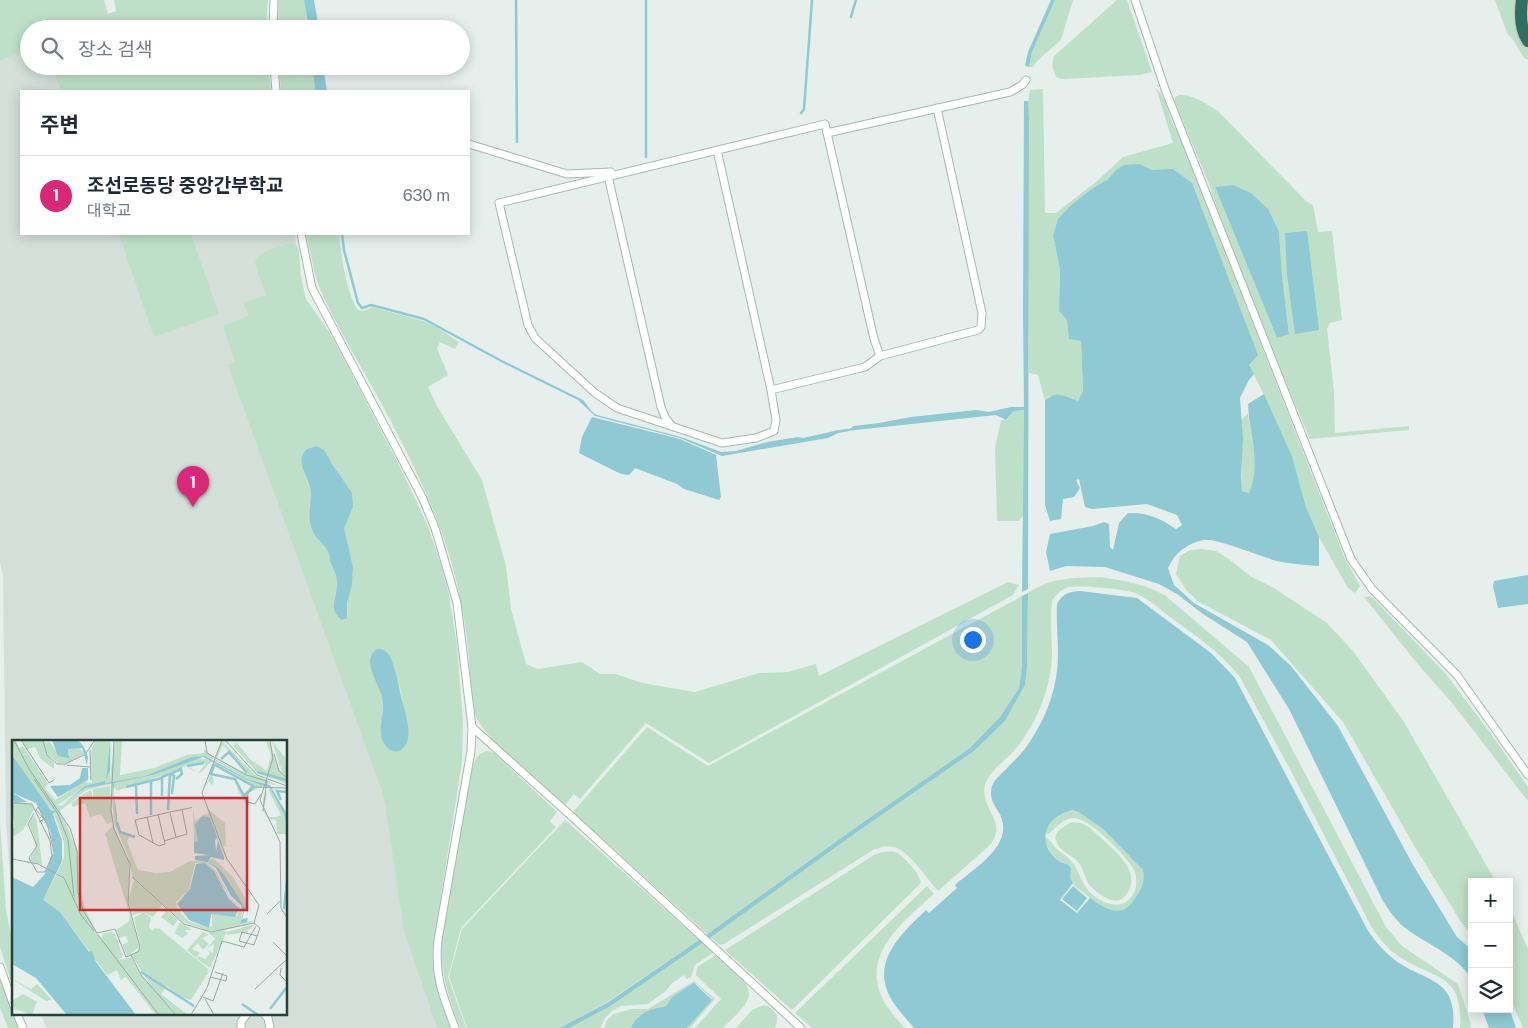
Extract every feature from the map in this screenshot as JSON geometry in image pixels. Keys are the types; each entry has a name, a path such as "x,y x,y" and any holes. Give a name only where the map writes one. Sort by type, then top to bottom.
{"highway":[{"path":"1522,0 1522,28 1528,41"}],"street":[{"path":"273,20 274,0"},
{"path":"1135,0 1203,185 1351,559 1372,589 1457,675 1528,775"},
{"path":"275,75 276,90"},
{"path":"827,133 1010,92 1022,85 1026,80"},
{"path":"771,390 865,366 880,356 978,330 981,327 982,313 937,108"},
{"path":"716,150 771,390 776,425 774,431 766,435 741,441 722,443 617,408 603,400 535,338 524,312 499,203 608,176 716,150 825,124 874,339 880,356"},
{"path":"470,144 567,174 629,171"},
{"path":"608,176 661,407 664,416 672,426"},
{"path":"301,235 312,288 424,499 457,603 472,727 468,773 436,953 440,988 455,1028"},
{"path":"472,727 802,1028"},
{"path":"0,967 12,1000"},
{"path":"18,1016 23,1028"},
{"path":"241,1028 246,1016"},
{"path":"266,1016 270,1028"}],"shaded area":[{"path":"20,42 20,75 80,75 86,90 20,90 20,235 295,235 301,298 380,451 434,964 453,1028 47,1028 44,1023 42,1016 288,1016 288,740 12,740 12,904 6,822 3,575 0,563 0,48"}],"green space":[{"path":"0,0 104,0 108,14 116,11 114,0 268,0 267,20 20,20 20,53 0,60"},
{"path":"279,0 304,0 307,20 278,20"},
{"path":"1055,0 1073,0 1061,40 1038,60 1033,67 1029,67 1032,52"},
{"path":"1117,0 1127,0 1152,72 1140,75 1062,79 1056,77 1052,66 1054,56"},
{"path":"1495,0 1519,0 1528,46 1528,60 1524,58 1507,33"},
{"path":"55,75 269,75 271,90 61,90"},
{"path":"280,75 314,75 315,90 281,90"},
{"path":"1153,87 1158,91 1165,101 1174,127 1178,132 1345,559 1360,586 1355,593 1348,588 1319,537 1306,507 1292,456 1267,401 1152,170 1140,164 1116,170 1107,180 1071,205 1058,219 1053,235 1060,270 1059,311 1067,320 1069,339 1081,340 1083,391 1078,401 1049,396 1045,401 1038,375 1029,373 1028,101 1030,90 1043,89 1045,213 1056,213 1096,182 1123,157 1173,143 1157,91"},
{"path":"1179,95 1189,96 1218,111 1307,202 1313,205 1318,232 1332,231 1342,320 1330,323 1327,329 1334,392 1335,433 1409,426 1409,430 1310,439 1270,346 1211,189 1175,102 1175,97","holes":["1233,185 1279,232 1289,333 1277,338 1215,187"]},
{"path":"119,235 191,235 219,314 154,337"},
{"path":"306,235 339,235 347,283 358,310 364,311 372,307 423,321 459,342 455,349 440,342 437,348 448,375 428,387 437,406 482,480 506,566 511,609 526,664 538,669 582,662 600,674 616,674 642,683 695,692 759,673 788,672 816,664 819,676 1008,582 1019,585 1013,595 709,763 646,723 580,799 574,794 565,805 528,774 490,737 475,714 471,698 464,618 458,586 444,540 423,487 405,449 336,322 320,289"},
{"path":"290,244 296,245 299,250 301,277 306,299 330,333 342,355 427,524 442,567 449,595 457,646 463,721 462,762 432,953 434,977 450,1028 437,1028 404,931 384,797 228,365 235,362 223,326 249,316 244,303 266,295 255,264 257,259 264,252","holes":["325,451 352,494 344,528 353,574 347,618 342,620 334,596 337,588 336,572 328,552 312,532 310,525 309,505 311,491 305,477 302,457","390,656 399,682 408,725 405,744 380,727 381,699 373,672"]},
{"path":"1024,410 1023,515 1019,521 997,521 995,448 1001,420 1007,420 1014,411"},
{"path":"1248,413 1255,458 1255,481 1249,493 1242,491 1240,422"},
{"path":"1190,550 1216,551 1229,559 1250,576 1274,588 1327,623 1353,651 1404,722 1494,878 1468,878 1468,931 1415,847 1343,722 1271,640 1199,602 1187,591 1176,574 1180,556"},
{"path":"1101,577 1143,586 1166,596 1249,667 1386,927 1402,946 1458,984 1471,1025 1470,1028 1460,1028 1460,1009 1457,996 1451,986 1443,979 1410,963 1389,949 1371,926 1240,677 1207,644 1150,602 1138,594 1113,589 1090,587 1066,588 1061,590 1052,601 1052,655 1048,684 1042,702 1035,720 1024,738 993,772 985,785 986,801 995,822 995,837 990,845 938,891 905,853 893,847 883,847 873,850 724,944 720,945 710,937 974,751 1005,721 1025,685 1028,593 1054,581"},
{"path":"1022,596 1022,666 1019,688 1000,717 970,748 707,934 573,812 647,727 708,766"},
{"path":"1371,596 1445,673 1528,787 1528,801 1452,703 1416,662 1364,597"},
{"path":"488,751 494,753 557,812 550,821 556,827 461,928 448,977 466,1028 460,1028 444,975 442,942 471,772 478,756"},
{"path":"1073,810 1103,829 1143,870 1142,886 1139,893 1124,909 1111,911 1104,908 1076,887 1070,879 1067,864 1055,857 1047,846 1044,837 1070,860 1087,889 1099,899 1114,905 1128,901 1134,893 1136,879 1130,864 1116,848 1088,824 1080,819 1070,818 1057,826 1049,834 1045,833 1056,818"},
{"path":"565,820 699,940 606,1003 559,1028 467,1028 449,977 462,929"},
{"path":"0,822 6,910 12,939 12,984 0,947"},
{"path":"1072,822 1082,823 1090,828 1118,854 1128,867 1132,881 1128,892 1120,900 1112,900 1094,890 1088,883 1078,862 1062,850 1056,841 1056,834"},
{"path":"882,852 895,852 902,857 915,870 921,883 792,1010 725,950 874,855"},
{"path":"927,886 934,894 899,927 881,953 877,968 877,983 883,1000 904,1028 812,1028 795,1013"},
{"path":"1513,915 1528,949 1528,1028 1523,1028 1513,1004"},
{"path":"704,942 714,952 695,965 691,977 687,979 684,975 648,1004 621,1006 612,1011 605,1018 600,1028 569,1028 609,1007"},
{"path":"716,955 739,975 748,988 749,995 742,1008 723,1028 695,1028 721,999 696,975 697,967"},
{"path":"0,970 12,1003 12,1016 15,1016 22,1028 8,1028 0,1008"},
{"path":"694,981 715,999 690,1028 687,1028 712,999 696,984 672,997 666,1006 653,1009 631,1026 631,1028 604,1028 607,1020 614,1014 631,1009 648,1009"},
{"path":"764,1005 771,1008 776,1014 775,1028 736,1028 752,1010"}],"water":[{"path":"304,0 314,0 317,20 307,20"},
{"path":"1051,0 1055,0 1032,52 1029,67 1025,66 1028,52"},
{"path":"314,75 324,75 327,90 315,90"},
{"path":"1024,101 1028,101 1029,121 1028,589 1022,592 1024,410 1014,411 1006,420 996,415 846,431 854,426 911,417 976,410 989,412 1011,407 1024,407"},
{"path":"1140,164 1152,170 1173,169 1192,183 1258,355 1249,365 1254,374 1240,398 1243,439 1242,491 1249,493 1253,482 1255,460 1248,404 1264,394 1292,456 1306,507 1319,537 1319,566 1277,561 1218,542 1203,540 1191,544 1182,550 1171,563 1168,568 1174,585 1194,603 1268,645 1291,666 1338,726 1413,865 1457,937 1468,947 1468,974 1451,957 1404,927 1383,901 1289,709 1247,642 1203,614 1177,594 1159,584 1105,567 1066,566 1050,571 1046,552 1050,534 1093,526 1104,522 1109,524 1110,547 1113,550 1119,523 1128,513 1153,516 1176,529 1182,525 1177,515 1147,504 1092,509 1085,507 1079,479 1076,480 1080,488 1074,497 1063,499 1061,519 1050,521 1045,505 1045,401 1053,395 1057,395 1078,401 1083,391 1081,341 1069,339 1067,320 1059,311 1060,270 1053,235 1058,219 1071,205 1107,180 1116,170 1124,165"},
{"path":"1233,185 1251,193 1268,209 1279,232 1289,334 1277,338 1215,187"},
{"path":"1307,231 1319,330 1295,334 1287,275 1285,233"},
{"path":"504,361 583,400 597,415 681,437 721,452 736,451 767,442 798,437 803,438 839,430 838,433 828,438 722,456 680,438 595,416 578,400 507,365"},
{"path":"592,417 680,439 716,455 721,497 719,500 684,489 677,484 635,468 629,475 621,474 579,453 582,437"},
{"path":"317,446 325,451 352,493 353,507 344,528 353,567 352,584 347,603 347,618 342,620 337,615 334,606 337,586 336,574 330,562 329,553 313,533 310,520 311,492 303,470 302,459 307,449"},
{"path":"1528,575 1528,604 1498,608 1493,586 1494,581"},
{"path":"1080,591 1137,598 1211,653 1235,678 1367,929 1381,948 1399,963 1440,985 1451,1000 1453,1028 914,1028 890,997 885,984 884,971 887,960 899,938 908,928 926,910 929,913 957,888 955,885 983,862 999,844 1003,834 1003,823 992,800 992,786 1026,747 1047,710 1058,666 1057,604 1064,595","holes":["1073,810 1103,829 1143,870 1144,878 1141,887 1131,904 1125,908 1114,911 1090,898 1077,913 1060,900 1073,883 1070,878 1071,868 1052,855 1047,845 1047,830 1051,822 1057,817"]},
{"path":"1028,593 1025,685 1005,721 974,751 609,1007 569,1028 559,1028 607,1003 970,748 1000,717 1019,688 1022,666 1022,596"},
{"path":"377,649 383,650 390,656 408,724 408,740 399,751 389,749 382,739 383,706 370,662 372,654"},
{"path":"1073,886 1087,898 1077,911 1062,899"},
{"path":"694,983 712,1000 687,1028 631,1028 634,1022 643,1014 655,1008 666,1006 672,997"},
{"path":"1483,1013 1511,1013 1516,1028 1489,1028"}],"waterway":[{"path":"516,0 517,142"},
{"path":"646,0 646,157"},
{"path":"801,113 804,109 812,0"},
{"path":"851,17 856,0"},
{"path":"342,235 344,250 358,303 362,308 371,305 424,319 507,364"},
{"path":"836,432 848,430"}],"place":[{"name":"조선로동당 중앙간부학교","path":"193,507"}]}
